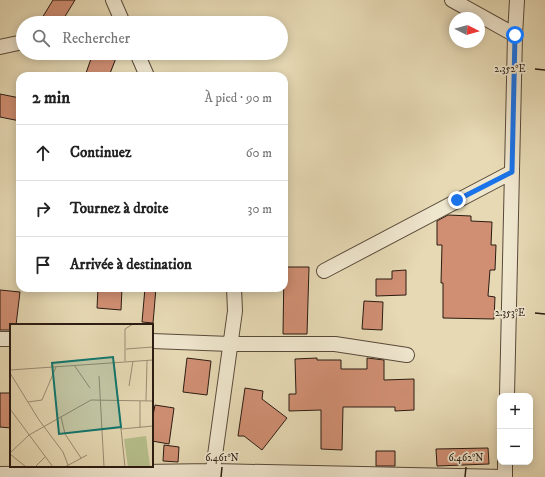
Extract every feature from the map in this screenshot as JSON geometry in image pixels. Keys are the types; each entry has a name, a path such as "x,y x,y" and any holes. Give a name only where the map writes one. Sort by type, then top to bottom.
{"street":[{"path":"113,0 120,16"},
{"path":"452,0 515,35"},
{"path":"507,393 517,0"},
{"path":"0,47 16,44"},
{"path":"140,60 146,72"},
{"path":"324,271 512,172"},
{"path":"212,474 235,311 234,292"},
{"path":"153,341 230,344 335,344 407,355"},
{"path":"0,474 212,474 505,477 505,465"}],"building":[{"path":"53,0 75,0 65,16 43,16"},
{"path":"91,60 115,60 111,72 86,72"},
{"path":"0,94 16,97 16,120 0,117"},
{"path":"448,215 471,216 471,221 492,222 491,245 496,245 495,270 490,270 488,296 495,297 494,319 443,318 443,283 441,283 442,245 437,245 437,221"},
{"path":"288,267 309,267 307,334 283,334 284,292 288,292"},
{"path":"406,270 406,295 376,296 376,279 392,279 392,271"},
{"path":"0,290 20,292 16,324 10,324 10,330 0,330"},
{"path":"98,292 122,292 121,310 97,308"},
{"path":"145,292 156,292 153,323 142,322"},
{"path":"364,301 383,302 382,330 362,329"},
{"path":"187,358 211,361 207,395 183,392"},
{"path":"317,358 317,360 341,360 341,369 367,369 367,358 384,360 384,380 414,379 414,410 395,411 395,407 343,407 342,450 321,449 321,410 289,411 289,394 296,394 295,359"},
{"path":"245,388 263,391 262,399 287,418 262,450 244,436 238,436"},
{"path":"0,393 10,393 10,428 0,427"},
{"path":"155,405 174,408 169,444 153,441 153,416"},
{"path":"164,445 179,447 178,462 163,461"},
{"path":"488,448 489,464 437,466 436,449"},
{"path":"376,451 395,451 395,466 376,466"}],"route":[{"path":"457,200 512,172 515,35"}]}
